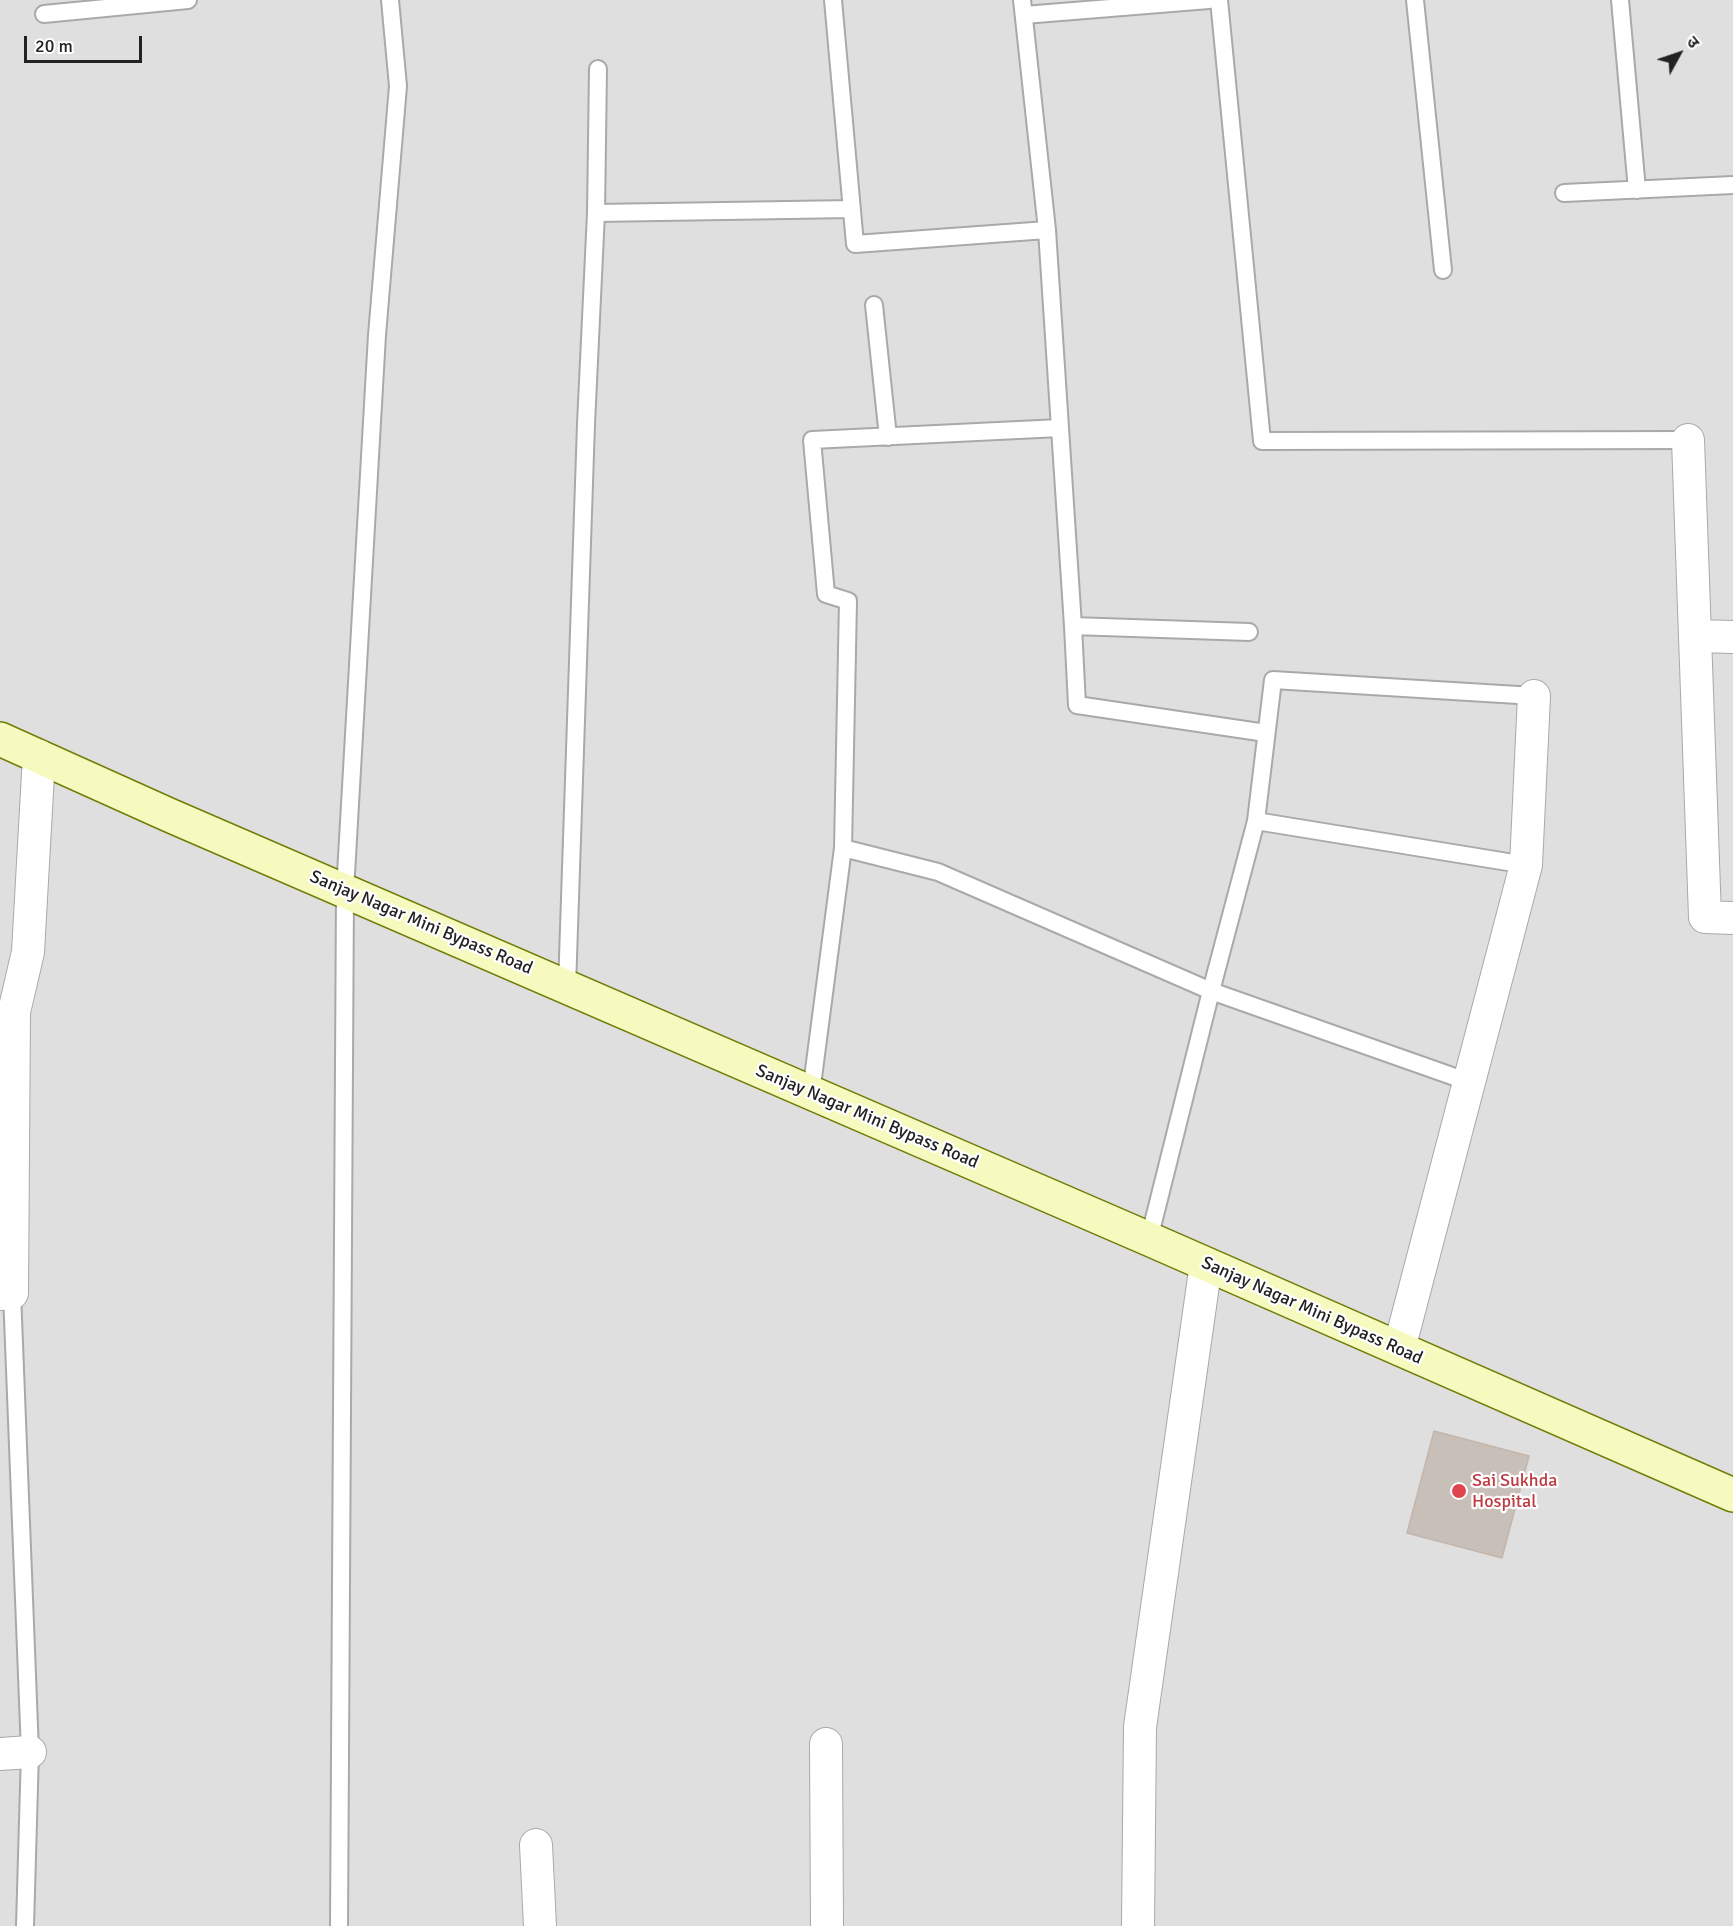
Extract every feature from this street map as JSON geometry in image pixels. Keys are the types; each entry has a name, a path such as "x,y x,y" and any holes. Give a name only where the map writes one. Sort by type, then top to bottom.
{"street":[{"path":"1688,440 1705,917 1733,918"},
{"path":"1695,636 1733,637"},
{"path":"1399,1348 1526,865 1533,696"},
{"name":"Sanjay Nagar Mini Bypass Road","path":"0,739 1733,1495"},
{"path":"6,1293 14,1012 28,952 39,756"},
{"path":"1138,1926 1140,1727 1206,1264"},
{"path":"826,1744 827,1926"},
{"path":"536,1845 540,1926"}],"lane":[{"path":"44,14 188,0"},
{"path":"339,1926 345,891 377,335 398,86 390,0"},
{"path":"833,0 855,244 1047,230"},
{"path":"1209,0 1023,8 1047,230 1077,705 1266,733"},
{"path":"1219,0 1262,441 1688,440"},
{"path":"1414,0 1443,270"},
{"path":"1620,0 1637,190"},
{"path":"567,987 586,424 596,213 598,69"},
{"path":"1564,193 1733,185"},
{"path":"596,213 852,209"},
{"path":"874,304 888,437"},
{"path":"811,1093 843,848 848,601 826,594 812,440 1060,428"},
{"path":"1073,626 1249,632"},
{"path":"1149,1239 1256,821 1273,680 1533,696"},
{"path":"1256,821 1526,865"},
{"path":"843,848 938,872 1211,991 1469,1082"},
{"path":"6,1293 15,1753 25,1926"}],"shaded area":[{"path":"0,0 1733,0 1733,1926 0,1926"}],"building":[{"path":"1434,1431 1529,1456 1502,1558 1407,1533"}],"place":[{"name":"Sai Sukhda Hospital","path":"1459,1491"}]}
